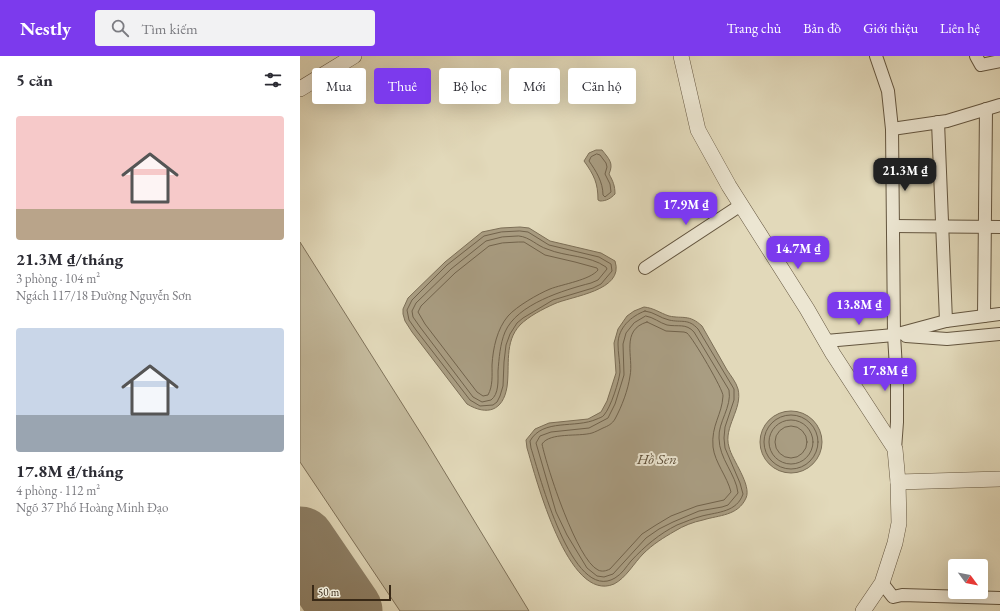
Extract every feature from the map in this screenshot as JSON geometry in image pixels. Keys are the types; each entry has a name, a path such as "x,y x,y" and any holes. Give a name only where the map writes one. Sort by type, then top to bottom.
{"street":[{"path":"300,89 354,56"},
{"path":"682,56 698,130 729,186 803,302 833,354 895,449"},
{"path":"863,611 882,583 895,543 899,523 898,482 895,449 897,414 894,335 892,129 888,91 876,56"},
{"path":"976,56 981,66 1000,61"},
{"path":"892,129 947,121 1000,105"},
{"path":"984,316 986,110"},
{"path":"938,122 946,322"},
{"path":"645,268 741,205"},
{"path":"893,226 1000,227"},
{"path":"826,341 894,335 946,322 1000,314"},
{"path":"894,335 946,339 1000,334"},
{"path":"898,482 1000,479"},
{"path":"882,583 893,597 902,595 1000,598"}],"shaded area":[{"path":"300,242 427,443 529,611 400,611 300,462"}],"water":[{"path":"596,150 602,150 610,161 611,167 609,174 615,188 615,194 612,197 602,201 598,200 595,179 584,161 589,153"},
{"path":"501,228 529,228 550,241 601,253 615,261 616,271 612,279 605,286 541,310 520,325 515,332 510,347 508,379 505,395 498,406 493,409 481,410 467,404 412,332 405,321 403,309 408,298 445,262 482,232"},
{"name":"Hồ Sen","path":"644,307 654,309 669,316 690,318 702,326 727,370 735,381 739,396 728,440 731,452 744,480 747,493 743,504 733,512 688,524 678,529 658,541 647,550 626,574 614,584 597,585 582,575 569,558 557,535 538,485 526,440 535,429 549,423 588,419 601,412 607,401 616,373 614,343 618,329 627,316"},
{"path":"791,411 808,416 813,420 817,425 822,442 817,459 813,464 808,468 791,473 774,468 769,464 765,459 760,442 765,425 769,420 774,416"}],"runway":[{"path":"300,542 347,611"}]}
